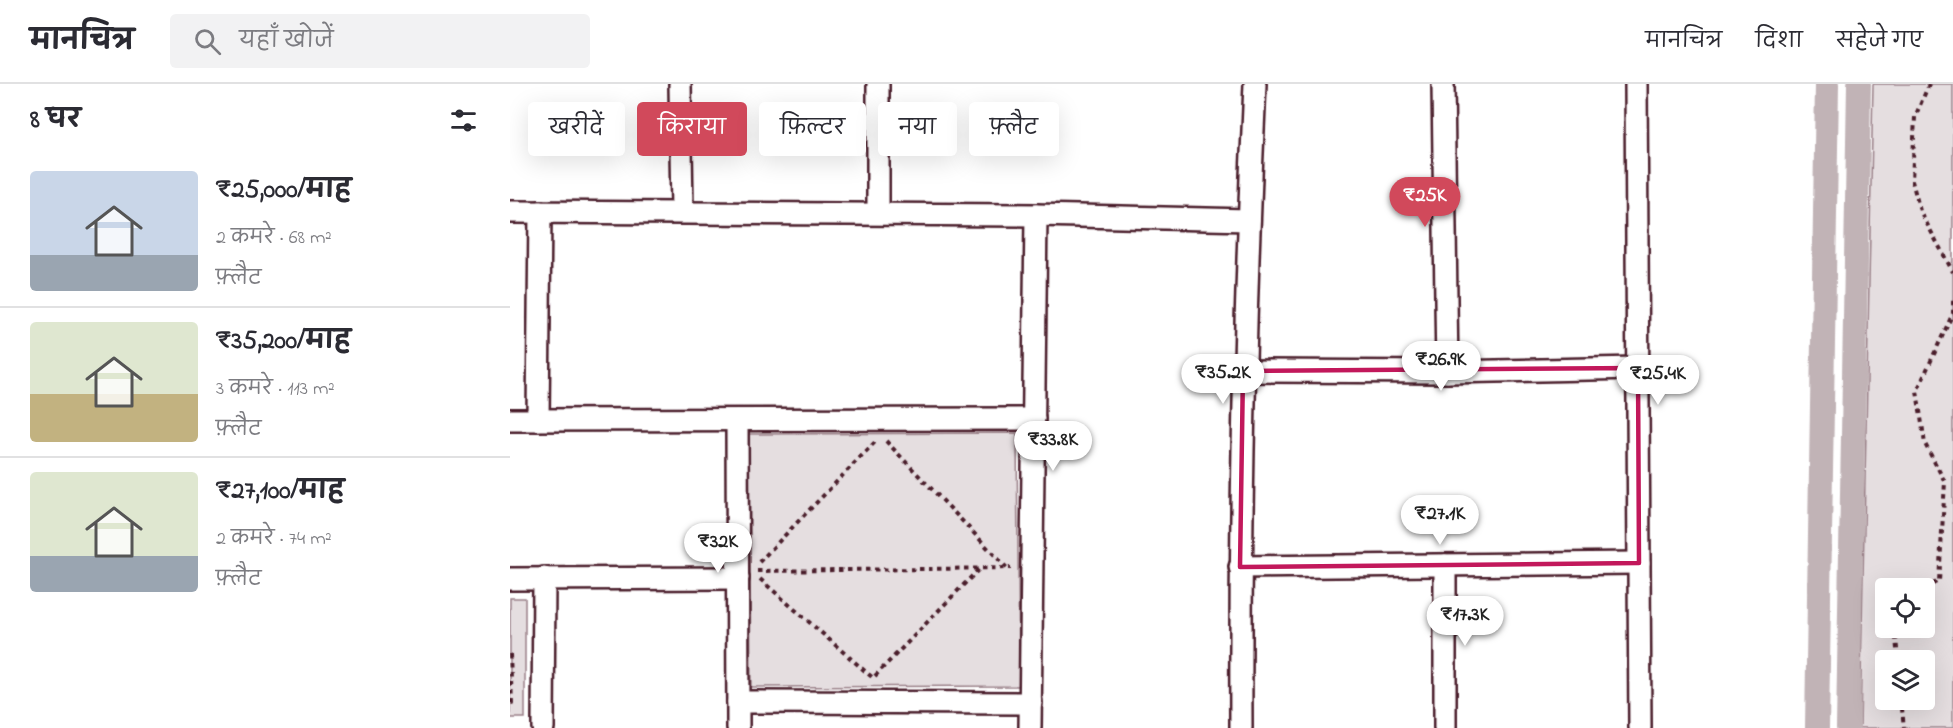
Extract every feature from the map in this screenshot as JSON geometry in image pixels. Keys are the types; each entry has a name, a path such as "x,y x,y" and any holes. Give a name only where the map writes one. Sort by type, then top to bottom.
{"street":[{"path":"680,84 682,211"},
{"path":"878,84 878,213"},
{"path":"1241,728 1240,567 1244,371 1255,84"},
{"path":"1443,84 1447,372"},
{"path":"1636,84 1640,728"},
{"path":"510,212 878,213 1249,220"},
{"path":"538,420 540,212"},
{"path":"1030,728 1036,215"},
{"path":"1244,371 1447,372 1638,368"},
{"path":"510,420 1034,419"},
{"path":"737,420 744,574 738,728"},
{"path":"1240,567 1639,563"},
{"path":"1445,565 1445,728"},
{"path":"510,579 744,574"},
{"path":"543,728 544,578"},
{"path":"738,702 1031,703"}],"path":[{"path":"1929,84 1915,117 1912,181 1920,211 1953,272"},
{"path":"1935,583 1939,581 1945,482 1925,444 1917,391 1953,313 1953,297"},
{"path":"744,574 880,436 1008,568"},
{"path":"744,574 1032,568"},
{"path":"744,574 873,678 978,569"},
{"path":"510,654 512,703 510,703"},
{"path":"1902,710 1904,728"}],"highlighted area":[{"path":"1638,368 1639,563 1240,567 1243,371"}],"shaded area":[{"path":"1873,84 1953,84 1953,728 1860,728"},
{"path":"1017,433 1019,686 751,687 749,434"},
{"path":"510,598 525,598 525,718 510,718"}],"waterway":[{"path":"1817,728 1827,84"},
{"path":"1848,728 1859,84"}]}
